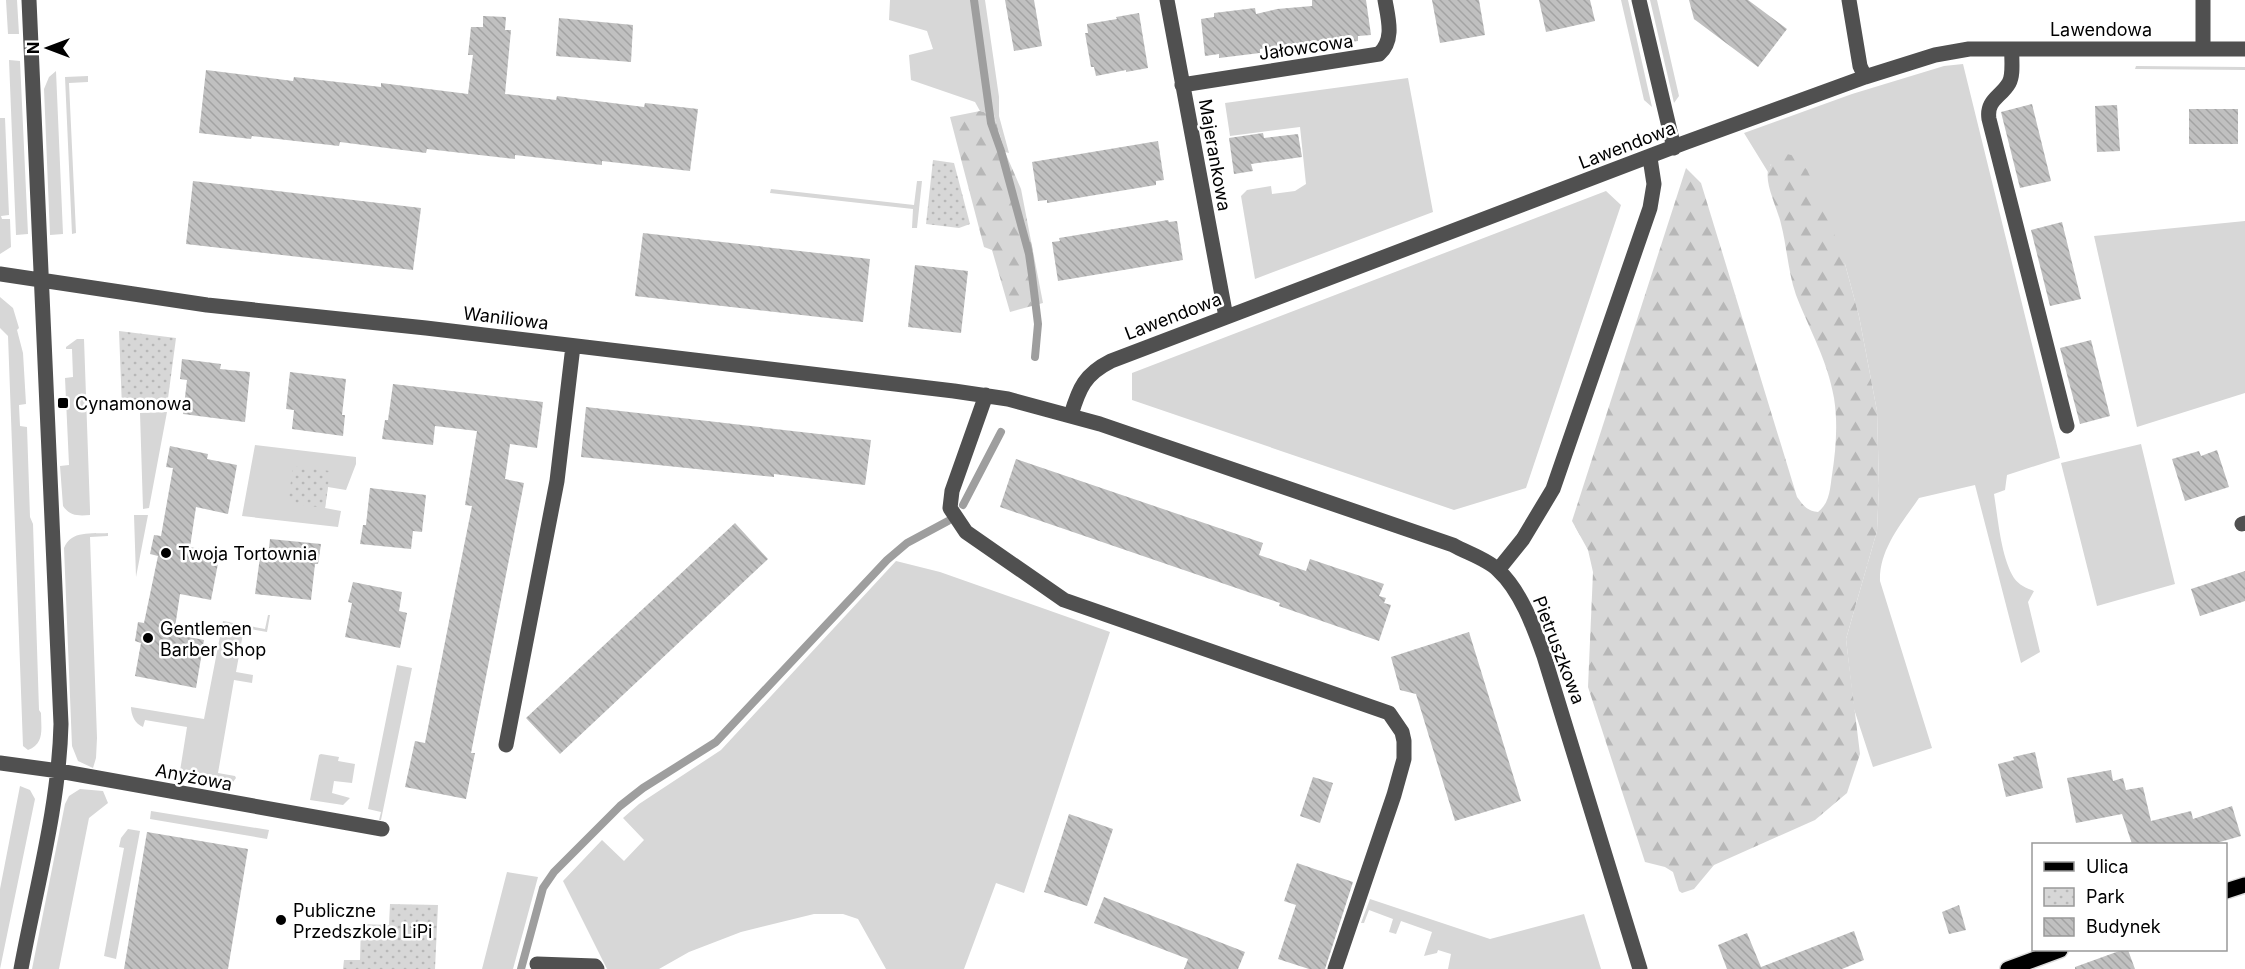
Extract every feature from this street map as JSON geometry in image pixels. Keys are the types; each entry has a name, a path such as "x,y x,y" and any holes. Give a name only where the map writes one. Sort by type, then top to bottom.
{"main road":[{"path":"2227,891 2245,885"},
{"path":"2008,969 2057,951"}],"street":[{"path":"21,969 59,771 61,724 29,0"},
{"name":"Majerankowa","path":"1167,0 1226,317"},
{"name":"Jałowcowa","path":"1182,85 1379,54 1385,49 1389,31 1385,0"},
{"path":"1639,0 1674,148"},
{"path":"1849,0 1860,66 1865,77"},
{"path":"2203,0 2203,49"},
{"path":"2012,48 2011,78 2009,84 1990,103 1989,119 2067,426"},
{"name":"Lawendowa","path":"1071,415 1084,381 1096,369 1112,360 1865,77 1935,55 1970,49 2012,48 2245,50"},
{"path":"1498,570 1523,539 1553,489 1650,208 1654,184 1650,158"},
{"name":"Waniliowa","path":"0,274 40,278 207,305 573,346 1008,399 1071,415 1454,545 1498,570"},
{"path":"506,745 557,480 573,346"},
{"path":"986,395 952,491 950,508 966,532 1064,600 1389,713 1402,732 1404,759 1335,969"},
{"name":"Pietruszkowa","path":"1498,570 1518,596 1531,621 1544,656 1640,969"},
{"name":"Anyżowa","path":"0,763 59,771 382,829"},
{"path":"537,963 595,966 597,969"}],"green space":[{"path":"6,0 17,0 19,34 8,34"},
{"path":"890,0 985,0 999,97 999,116 1009,153 1005,152 994,115 980,111 975,102 911,80 909,55 933,49 927,31 889,20"},
{"path":"1621,0 1628,0 1652,107 1644,100"},
{"path":"1650,0 1657,0 1679,96 1674,103"},
{"path":"9,60 20,61 28,234 16,235"},
{"path":"1963,64 2060,458 2007,475 2005,490 1994,494 2006,560 2018,583 2034,591 2028,602 2040,652 2021,663 1975,485 1919,498 1887,547 1880,581 1932,748 1873,767 1854,709 1846,639 1877,531 1879,486 1877,411 1859,316 1845,264 1771,164 1768,172 1744,133 1852,94 1944,66"},
{"path":"2136,66 2245,67 2245,70 2135,69"},
{"path":"56,71 63,234 50,235 44,89 49,77"},
{"path":"88,76 88,82 69,83 76,233 72,234 65,77"},
{"path":"1408,78 1433,212 1255,279 1241,196 1247,190 1271,186 1272,194 1295,191 1306,184 1300,127 1230,136 1225,103"},
{"path":"980,111 994,115 1005,152 1021,189 1043,303 1010,312 992,250 984,247 950,117"},
{"path":"0,118 5,118 9,215 1,216 2,219 10,219 11,247 0,254"},
{"path":"1787,154 1795,156 1807,170 1822,201 1845,264 1859,316 1877,411 1879,486 1877,531 1846,639 1860,754 1847,793 1815,820 1714,865 1694,889 1682,893 1679,891 1673,872 1665,867 1645,862 1588,687 1593,572 1588,550 1572,521 1686,168 1701,183 1797,497 1806,507 1818,512 1825,504 1830,490 1835,446 1834,398 1823,358 1793,286 1781,224 1768,177 1769,168 1773,162"},
{"path":"933,160 954,163 970,224 959,228 926,224"},
{"path":"917,181 922,181 917,228 912,228 913,209 770,193 771,189 914,205"},
{"path":"1606,191 1621,205 1526,488 1454,510 1132,400 1132,373"},
{"path":"2245,221 2245,393 2137,427 2094,236"},
{"path":"0,297 13,308 23,353 26,404 19,405 20,426 27,427 30,517 33,524 39,710 41,713 40,740 28,750 23,746 8,336 0,328"},
{"path":"119,331 176,338 167,406 122,408"},
{"path":"77,339 84,339 90,515 71,514 63,506 60,466 69,465 65,378 73,377 72,349 66,349 66,347"},
{"path":"167,412 149,508 143,509 140,413"},
{"path":"2141,444 2175,584 2097,606 2061,463"},
{"path":"255,445 356,457 356,464 346,490 328,487 325,508 341,511 338,527 242,516"},
{"path":"293,466 330,471 325,508 288,503"},
{"path":"134,515 148,515 136,577"},
{"path":"89,533 108,533 108,536 90,537 97,738 93,768 78,761 72,746 64,548 67,542 77,536"},
{"path":"896,561 940,572 1110,632 1024,893 996,883 964,969 886,969 858,919 843,914 814,914 741,932 689,952 659,969 607,969 563,881 602,840 624,861 644,840 623,818 639,804 721,750"},
{"path":"268,615 270,615 267,632 244,628 236,672 253,675 252,683 234,680 218,773 236,778 230,786 194,780 194,774 180,771 187,727 145,720 143,727 134,719 131,707 204,719 223,621 265,629"},
{"path":"397,665 412,668 381,820 379,820 381,812 368,809"},
{"path":"321,754 339,757 338,761 355,764 352,783 334,781 332,793 350,798 343,805 310,800"},
{"path":"20,786 30,790 35,799 0,969 0,889"},
{"path":"80,789 103,791 108,803 89,818 59,969 32,969 65,804 69,796"},
{"path":"151,811 269,830 267,839 150,819"},
{"path":"128,829 140,831 116,959 104,956 124,848 119,847 121,838"},
{"path":"507,872 538,877 513,969 482,969"},
{"path":"1370,899 1490,939 1584,914 1601,969 1448,969 1451,954 1438,950 1437,953 1424,956 1432,932 1401,921 1396,934 1389,932 1393,919 1369,910 1364,923 1361,923"},
{"path":"390,904 438,905 435,969 343,969 344,960 360,960 361,924 389,925"}],"building":[{"path":"1005,0 1034,0 1042,46 1014,51"},
{"path":"1312,0 1366,0 1371,35 1358,36 1358,41 1317,46 1317,42 1303,43 1260,49 1260,53 1219,58 1219,54 1205,56 1201,19 1214,17 1214,13 1255,8 1256,14 1277,9 1312,6"},
{"path":"1432,0 1479,0 1485,35 1440,43"},
{"path":"1539,0 1590,0 1595,21 1546,32"},
{"path":"1689,0 1748,0 1787,29 1758,67 1694,19"},
{"path":"1139,13 1148,68 1096,76 1094,67 1091,67 1085,33 1088,33 1087,24"},
{"path":"483,16 506,17 505,30 511,30 505,94 556,100 557,96 644,107 645,103 698,109 690,171 602,161 602,165 515,155 515,159 427,149 426,153 340,142 339,146 252,136 251,139 199,133 206,70 293,81 294,77 381,87 381,83 468,94 473,55 468,55 471,27 483,27"},
{"path":"559,18 633,25 631,62 556,56"},
{"path":"2032,104 2051,181 2020,188 2001,112"},
{"path":"2117,105 2120,151 2097,152 2095,106"},
{"path":"2189,109 2238,109 2238,144 2189,144"},
{"path":"1263,133 1264,138 1298,134 1302,157 1251,164 1253,171 1234,174 1229,138"},
{"path":"1158,141 1164,180 1156,181 1156,185 1047,203 1047,200 1038,201 1032,162"},
{"path":"193,181 421,208 413,270 186,244"},
{"path":"1168,220 1169,222 1177,221 1183,260 1058,281 1052,242 1060,241 1059,238"},
{"path":"2062,222 2081,299 2050,306 2031,230"},
{"path":"643,233 870,259 863,322 635,296"},
{"path":"915,265 968,271 961,333 908,327"},
{"path":"2091,340 2110,416 2080,424 2060,348"},
{"path":"182,359 221,364 220,369 250,372 245,422 183,414 187,380 180,379"},
{"path":"290,372 346,379 342,415 345,415 343,436 292,429 294,410 286,409"},
{"path":"393,384 543,402 537,448 510,444 505,479 524,483 471,753 475,753 466,799 405,787 415,741 425,743 472,506 465,505 477,431 435,426 433,445 382,439 385,420 388,420"},
{"path":"586,407 871,440 865,485 774,474 774,477 581,457"},
{"path":"170,446 208,454 207,459 237,465 228,514 196,507 190,547 220,553 211,600 180,594 174,634 204,640 196,688 135,676 141,643 135,641 138,622 144,623 158,556 150,554 154,535 161,536 173,468 166,467"},
{"path":"2217,450 2229,487 2185,501 2172,459 2199,451 2201,456"},
{"path":"1016,459 1263,543 1259,555 1306,571 1310,559 1384,584 1379,596 1386,598 1384,603 1391,605 1379,641 1279,606 1280,603 1000,507"},
{"path":"370,488 426,495 422,532 413,531 411,549 360,544 363,525 366,525"},
{"path":"735,523 768,559 560,754 526,718"},
{"path":"270,539 321,544 318,564 315,564 311,600 255,594 260,557 268,558"},
{"path":"2245,571 2245,601 2200,616 2191,589"},
{"path":"353,582 402,592 399,611 407,613 400,648 345,637 352,603 348,602"},
{"path":"1469,632 1521,801 1455,821 1416,694 1400,690 1391,657"},
{"path":"2035,752 2043,788 2006,797 1998,764 2014,760 2013,757"},
{"path":"2111,770 2113,781 2123,778 2126,790 2143,787 2151,821 2191,811 2193,819 2232,806 2241,836 2216,843 2132,843 2122,814 2076,823 2067,778"},
{"path":"1313,777 1333,783 1320,823 1300,816"},
{"path":"1069,814 1113,829 1087,906 1044,892"},
{"path":"147,832 248,849 228,969 124,969"},
{"path":"1297,863 1353,882 1325,969 1309,969 1278,959 1296,905 1284,901"},
{"path":"1104,897 1245,952 1238,969 1184,969 1188,959 1094,923"},
{"path":"1959,905 1966,930 1949,934 1942,912"},
{"path":"1854,931 1864,960 1842,969 1727,969 1718,945 1747,933 1761,967"},
{"path":"2119,951 2128,951 2135,969 2075,969 2075,967"}],"waterway":[{"path":"974,0 991,123 1001,151 1029,254 1038,324 1035,357"},
{"path":"963,505 1001,432"},
{"path":"521,969 543,888 554,872 620,806 643,788 716,742 887,560 907,543 948,521"}],"place":[{"name":"Cynamonowa","path":"63,403"},
{"name":"Twoja Tortownia","path":"166,553"},
{"name":"Gentlemen Barber Shop","path":"148,638"},
{"name":"Publiczne Przedszkole LiPi","path":"281,920"}]}
